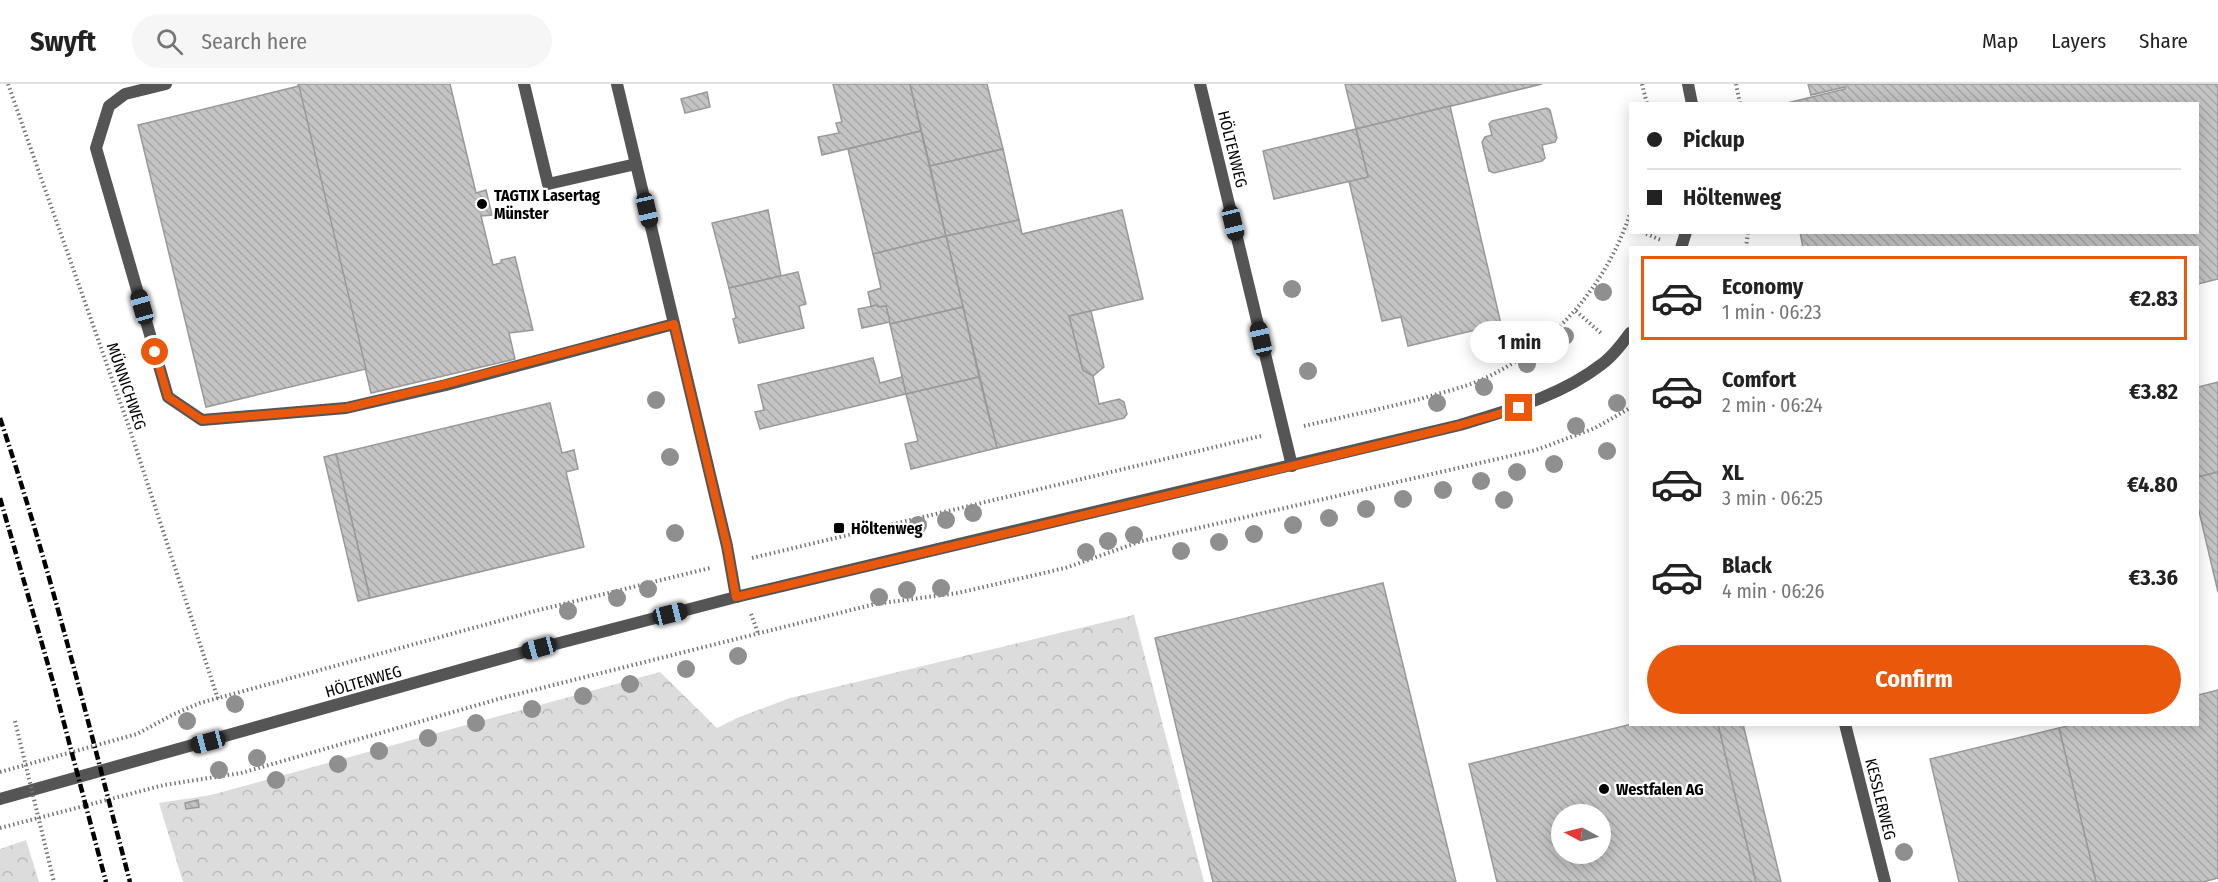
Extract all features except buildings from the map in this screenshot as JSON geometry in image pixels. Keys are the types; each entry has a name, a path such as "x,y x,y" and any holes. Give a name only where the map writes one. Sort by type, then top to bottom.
{"street":[{"path":"166,84 125,94 109,106 96,148 168,397 202,420 346,408 674,324"},
{"path":"524,84 548,184 636,164"},
{"path":"617,84 730,563 736,597"},
{"name":"HÖLTENWEG","path":"1200,84 1292,466"},
{"path":"1688,84 1692,102"},
{"name":"HÖLTENWEG","path":"0,799 517,654 736,597 1460,425 1519,408 1579,380 1603,363 1629,334"},
{"name":"KESSLERWEG","path":"1846,726 1885,882"}],"path":[{"name":"MÜNNICHWEG","path":"8,84 130,430 218,699"},
{"path":"1642,84 1646,102"},
{"path":"1736,84 1740,102"},
{"path":"0,772 138,734 200,703 535,611 1400,404 1479,381 1534,350 1576,311 1628,227"},
{"path":"1576,311 1617,350"},
{"path":"0,828 153,787 241,773 502,698 875,604 958,593 1065,568 1142,541 1536,450 1595,428 1629,409"},
{"path":"15,721 54,882"}],"green space":[{"path":"1134,615 1204,882 183,882 159,803 211,795 660,672 717,728 790,698"},
{"path":"26,840 39,882 0,882 0,849"}],"railway":[{"path":"0,418 53,591 130,882"},
{"path":"0,498 55,689 106,882"}],"place":[{"name":"TAGTIX Lasertag Münster","path":"482,204"},
{"name":"Höltenweg","path":"839,528"},
{"name":"Westfalen AG","path":"1604,789"}],"route":[{"path":"155,352 168,397 202,420 346,408 674,324 727,546 736,597 1292,466 1460,425 1519,408"}]}
